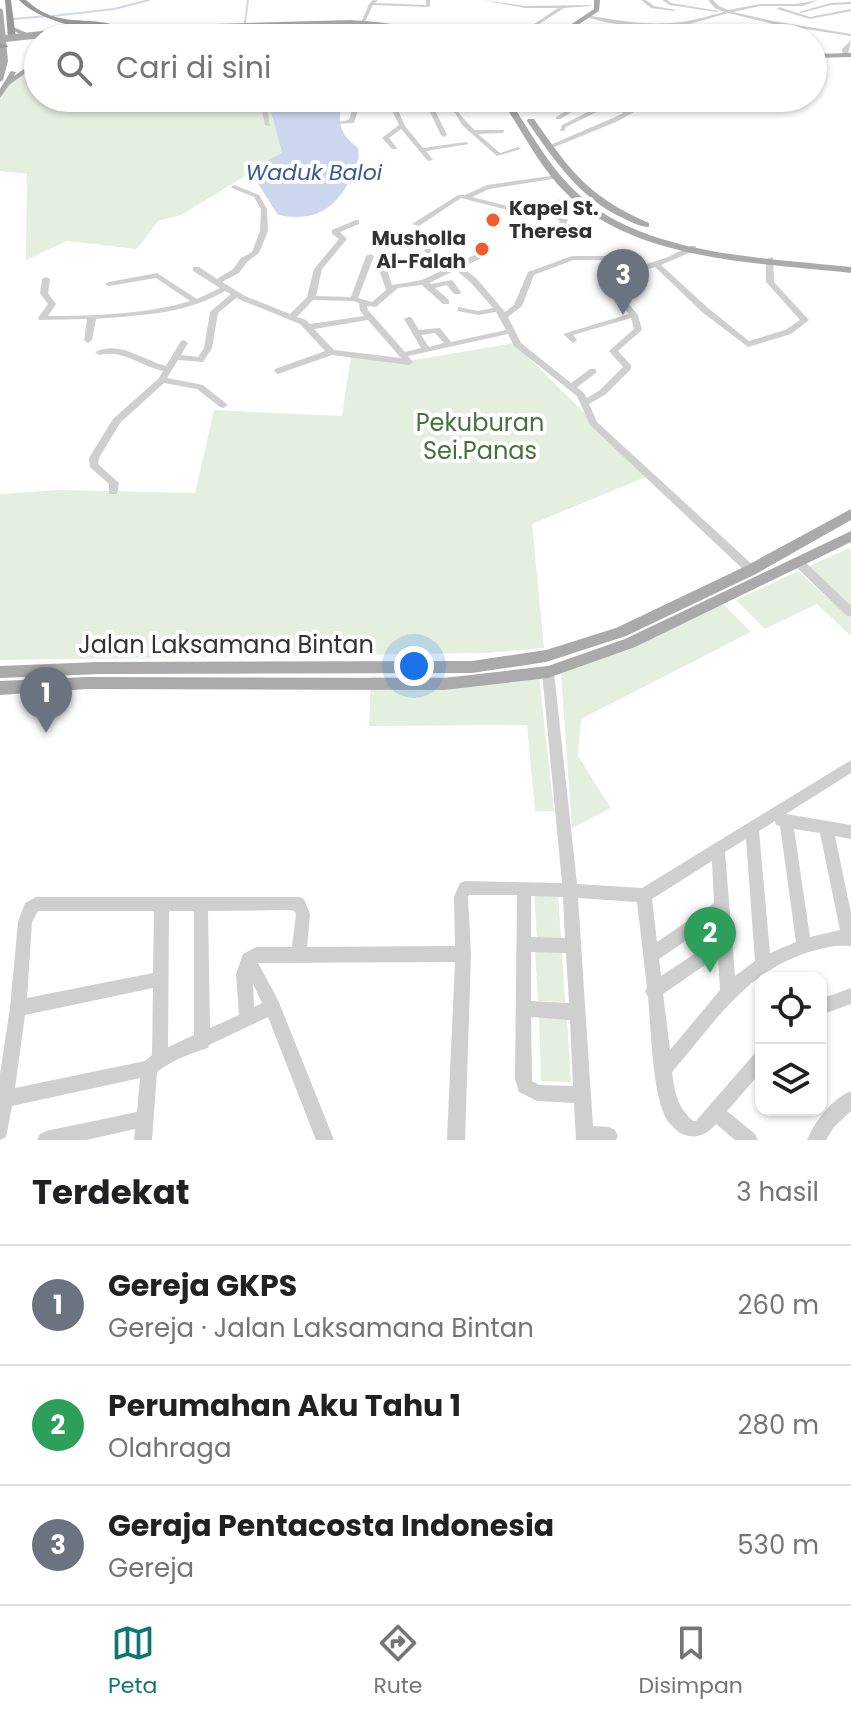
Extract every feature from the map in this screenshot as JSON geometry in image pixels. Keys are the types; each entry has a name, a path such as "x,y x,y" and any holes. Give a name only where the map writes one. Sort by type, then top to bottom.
{"highway":[{"path":"22,0 51,17 96,24"}],"main road":[{"path":"574,24 597,10 597,0"},
{"path":"563,24 588,5"},
{"path":"302,24 380,24"},
{"path":"5,28 24,34"},
{"path":"0,79 5,66 5,28"},
{"path":"5,28 14,70 9,84"},
{"path":"827,57 849,56"},
{"path":"0,96 24,72"},
{"path":"513,112 573,196 613,222 693,248 851,270"},
{"path":"524,112 579,187 598,201 656,229 712,242 851,261"},
{"path":"548,163 560,162"},
{"name":"Jalan Laksamana Bintan","path":"0,672 99,668 490,666 576,648 621,632 751,570 851,514"},
{"name":"Jalan Laksamana Bintan","path":"0,688 87,683 444,684 548,672 630,643 850,538"}],"street":[{"path":"392,5 399,0"},
{"path":"363,22 373,2 428,6 428,0"},
{"path":"485,0 525,7 564,3"},
{"path":"486,8 506,0"},
{"path":"518,0 588,5"},
{"path":"643,0 665,9 684,11 689,7"},
{"path":"664,0 668,4 723,11 781,24"},
{"path":"686,0 689,7"},
{"path":"711,3 750,0"},
{"path":"768,0 790,12 813,18 851,10"},
{"path":"788,0 796,5"},
{"path":"586,16 631,22 686,23 723,11 815,1 826,5"},
{"path":"536,24 564,3"},
{"path":"711,3 723,11"},
{"path":"790,12 851,3"},
{"path":"575,14 588,5"},
{"path":"827,31 851,35"},
{"path":"849,56 845,49 851,42"},
{"path":"265,112 268,125"},
{"path":"344,125 352,122 354,112"},
{"path":"397,112 402,126 430,160"},
{"path":"432,112 444,135"},
{"path":"456,112 499,155 518,149"},
{"path":"558,118 566,112"},
{"path":"562,130 564,126 592,112"},
{"path":"550,147 629,113"},
{"path":"394,148 385,138 402,126"},
{"path":"473,132 502,131"},
{"path":"422,150 466,144"},
{"path":"466,197 475,190 513,181 557,177"},
{"path":"216,282 236,271 244,260 255,253 264,231 264,209 257,196 234,187"},
{"path":"416,224 457,197 526,213 573,196"},
{"path":"540,207 564,220 559,229"},
{"path":"292,317 311,298 318,269 343,239 335,232 356,222"},
{"path":"584,403 606,393 612,381 628,367 613,351 637,331 634,315 604,280 656,264 693,248"},
{"path":"428,250 459,268 501,312 517,344 573,386 593,423 751,570"},
{"path":"278,371 331,352 409,362 358,301 370,256"},
{"path":"427,284 479,256"},
{"path":"461,309 480,313 501,312 518,306 527,277 533,272 572,258 608,258"},
{"path":"656,264 705,310 748,344 788,332 805,320 770,282 770,259"},
{"path":"196,269 236,294 292,317 308,327 331,352"},
{"path":"383,269 389,289"},
{"path":"533,272 542,278"},
{"path":"109,284 157,275 195,301"},
{"path":"46,279 44,293 52,304 40,318 163,311 225,288"},
{"path":"311,298 376,304 389,289 408,282 449,282 457,292"},
{"path":"427,284 446,302"},
{"path":"175,357 200,360 208,348 214,312 236,294"},
{"path":"573,340 567,334 634,315"},
{"path":"88,340 92,316"},
{"path":"308,327 371,317"},
{"path":"408,319 426,349"},
{"path":"416,333 437,330 448,343"},
{"path":"403,355 512,331"},
{"path":"113,492 114,483 93,465 94,458 123,413 162,380 184,343"},
{"path":"99,352 113,349 140,359 151,368 167,369"},
{"path":"573,386 593,371"},
{"path":"162,380 200,387 223,405"},
{"path":"798,562 851,613"},
{"path":"548,672 570,891 585,1137 609,1136"},
{"path":"456,1140 463,954 462,892 465,888 644,895 851,766"},
{"path":"768,818 851,832"},
{"path":"786,821 804,946"},
{"path":"663,1070 728,993 763,964 804,946 850,938 826,827"},
{"path":"752,829 763,964"},
{"path":"718,848 728,993"},
{"path":"524,888 525,1086 537,1093 582,1095"},
{"path":"644,895 663,1070 674,1115 689,1130 700,1130 755,1066"},
{"path":"0,1131 18,1008 25,922 30,908 36,904 299,904 303,914 299,955"},
{"path":"143,1140 155,1063 162,904"},
{"path":"201,904 202,1042"},
{"path":"651,955 722,907"},
{"path":"653,991 724,943"},
{"path":"525,944 573,946"},
{"path":"247,1019 244,974 248,959 256,955 463,954"},
{"path":"248,959 272,1006 325,1140"},
{"path":"18,1008 161,979"},
{"path":"827,1005 851,996"},
{"path":"4,1099 155,1063 272,1006"},
{"path":"526,1009 578,1012"},
{"path":"816,1140 828,1121 851,1099"},
{"path":"716,1113 749,1140"},
{"path":"46,1140 144,1119"}],"green space":[{"path":"24,69 24,112 271,112 282,154 181,215 158,221 137,249 67,241 26,260 27,174 0,171 0,94"},
{"name":"Pekuburan Sei.Panas","path":"514,343 648,476 532,524 544,648 485,653 0,660 0,494 60,490 195,493 214,410 342,416 351,355 408,361"},
{"path":"851,549 851,609 807,567"},
{"path":"798,571 851,619 851,636 817,604 765,629 736,600"},
{"path":"722,603 751,632 581,719 578,756 611,808 572,828 561,674"},
{"path":"539,676 554,811 535,811 527,725 369,726 371,677"},
{"path":"534,892 558,893 561,939 537,939"},
{"path":"535,951 562,952 565,1002 538,1001"},
{"path":"539,1017 567,1019 571,1082 541,1081"}],"water":[{"name":"Waduk Baloi","path":"271,112 340,112 343,132 358,148 358,160 345,189 330,206 313,215 291,217 278,215 255,179 261,164 282,153"}],"waterway":[{"path":"53,16 114,9 149,0"},
{"path":"245,23 248,0"},
{"path":"13,19 47,16"}],"place":[{"name":"Kapel St. Theresa","path":"493,220"},
{"name":"Musholla Al-Falah","path":"482,249"},
{"name":"Geraja Pentacosta Indonesia","path":"623,315"},
{"name":"Gereja GKPS","path":"46,733"},
{"name":"Perumahan Aku Tahu 1","path":"710,973"}]}
